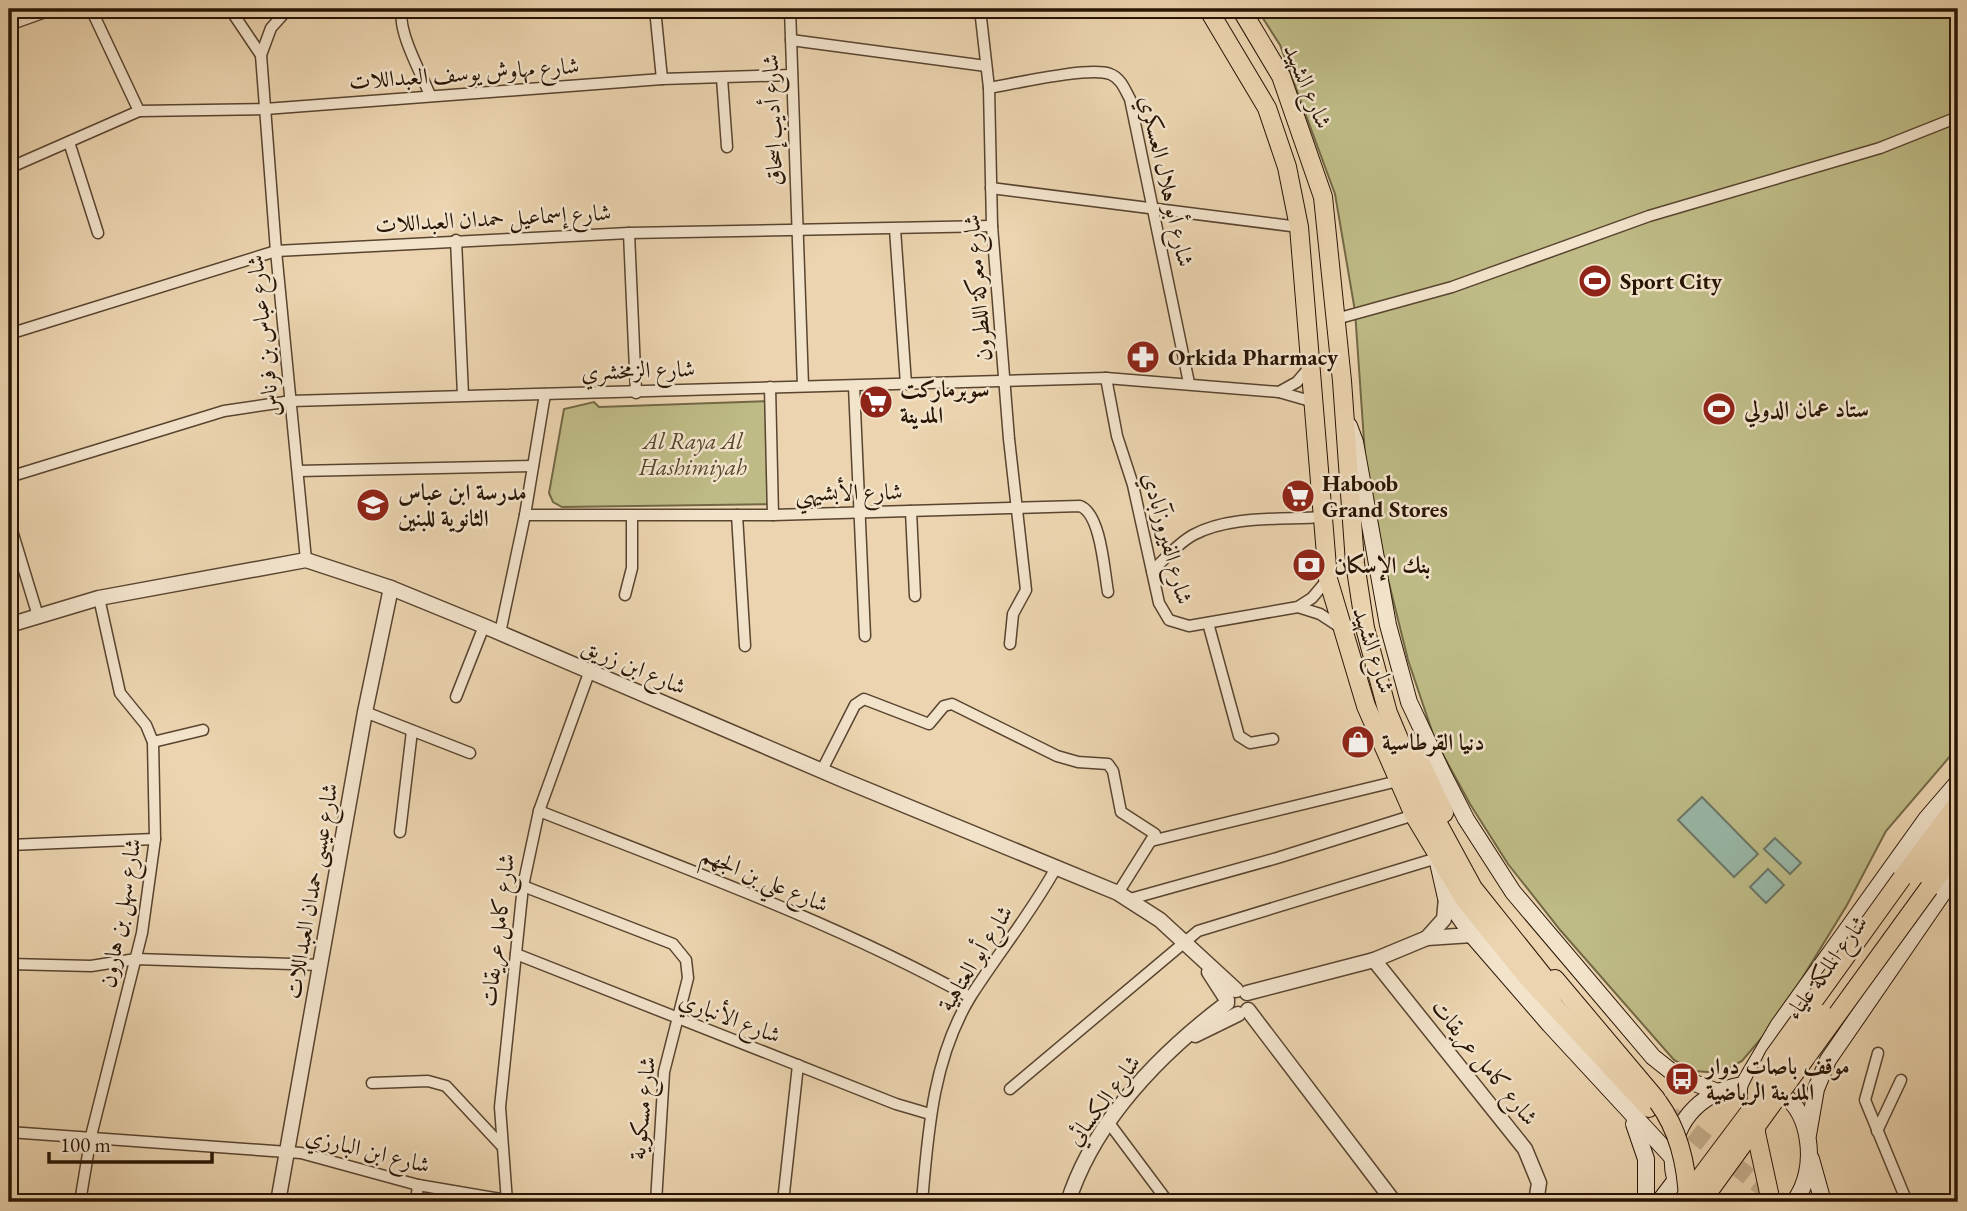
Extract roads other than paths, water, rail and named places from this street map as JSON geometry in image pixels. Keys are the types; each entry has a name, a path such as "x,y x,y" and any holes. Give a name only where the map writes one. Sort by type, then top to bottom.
{"main road":[{"name":"شارع الشهيد","path":"1208,9 1268,108 1287,167 1299,227 1328,579 1340,627 1366,706 1414,815 1437,858 1465,900 1528,978 1652,1105 1536,969 1473,888 1413,775 1388,713 1363,619 1355,564 1328,225 1315,169 1281,76 1241,9"},
{"path":"1343,415 1354,442 1388,625 1409,702 1466,819 1513,892 1634,1035 1664,1067 1690,1082 1716,1091"},
{"path":"1377,668 1474,869 1557,981 1665,1111 1681,1146 1685,1202"},
{"path":"1685,1202 1675,1181 1672,1157 1685,1118 1698,1103 1716,1091 1747,1078 1778,1026 1927,818 1958,782"},
{"path":"1771,1202 1754,1119 1757,1090 1774,1056 1916,883 1958,803"},
{"name":"شارع الملكة علياء","path":"1685,1202 1958,827"},
{"name":"شارع الملكة علياء","path":"1700,1202 1916,883 1958,849"},
{"path":"1437,858 1446,898 1472,934 1626,1110 1672,1157"},
{"path":"1794,1202 1804,1183 1816,1089 1828,1060 1958,870"},
{"path":"1778,1026 1793,1049 1809,1058 1828,1060"},
{"path":"1690,1082 1747,1078 1784,1097 1803,1122 1824,1202"},
{"path":"1626,1110 1638,1133 1646,1159 1646,1202"},
{"path":"1659,1202 1675,1181"}],"street":[{"path":"9,25 54,9"},
{"path":"9,168 139,111 91,9"},
{"path":"230,9 261,55"},
{"path":"261,55 271,28 288,9"},
{"path":"403,9 401,24 430,94"},
{"path":"655,9 662,79"},
{"name":"شارع أديب إسحاق","path":"789,9 803,386"},
{"name":"شارع معركة اللطرون","path":"980,9 989,88 992,226 1016,508 1026,590 1013,614 1010,644"},
{"path":"791,40 986,66"},
{"name":"شارع عباس بن فرناس","path":"261,55 276,251 306,560"},
{"name":"شارع أبو هلال العسكري","path":"989,88 1091,72 1110,74 1116,78 1130,100 1189,383"},
{"name":"شارع مهاوش يوسف العبداللات","path":"139,111 265,109 430,94 662,79 792,75"},
{"path":"722,78 727,147"},
{"path":"1336,319 1452,287 1649,216 1880,148 1958,117"},
{"path":"69,142 98,233"},
{"path":"990,188 1299,227"},
{"name":"شارع إسماعيل حمدان العبداللات","path":"9,334 276,251 629,233 992,226"},
{"path":"895,229 906,384"},
{"path":"629,233 636,393"},
{"path":"456,240 463,395"},
{"path":"1279,392 1297,382 1311,365"},
{"name":"شارع الزمخشري","path":"9,477 224,411 291,401 1106,378 1279,392 1314,402"},
{"name":"شارع الفيروزآبادي","path":"1106,378 1117,436 1133,485 1161,609 1170,620 1182,626 1298,607"},
{"path":"854,386 865,636"},
{"path":"770,387 773,515"},
{"path":"500,633 526,515 545,394"},
{"path":"298,471 533,466"},
{"name":"شارع الأبشيهي","path":"526,515 773,515 1080,506 1087,509 1095,522 1108,592"},
{"path":"911,512 915,596"},
{"path":"737,515 745,646"},
{"path":"625,595 632,568 632,516"},
{"path":"1152,571 1179,545 1205,530 1234,523 1323,517"},
{"path":"9,521 38,616"},
{"name":"شارع ابن زريق","path":"9,625 99,598 306,560 391,588 484,626 589,673 1124,896 1184,941 1239,1002"},
{"path":"1298,607 1315,596 1328,579"},
{"name":"شارع عيسى حمدان العبداللات","path":"278,1202 365,712 391,588"},
{"name":"شارع سهل بن هارون","path":"80,1202 92,1136 136,959 151,881 155,839 153,742 146,725 120,693 99,598"},
{"path":"1298,607 1321,614 1340,627"},
{"path":"1208,623 1239,736 1250,743 1273,739"},
{"path":"456,697 484,626"},
{"name":"شارع كامل عريقات","path":"506,1201 500,1107 523,886 539,811 589,673"},
{"path":"822,770 855,705 861,700 868,700 929,724 944,706 951,704 1057,756 1078,762 1108,764 1113,771 1121,812 1154,831 1155,837 1124,896"},
{"path":"365,712 470,753"},
{"path":"153,742 203,730"},
{"path":"400,832 412,731"},
{"path":"1151,841 1398,781"},
{"name":"شارع علي بن الجهم","path":"539,811 855,940 909,964 970,998"},
{"path":"1124,896 1277,858 1414,815"},
{"path":"9,845 155,839"},
{"path":"1010,1089 1184,941 1220,922 1437,858"},
{"name":"شارع أبو العتاهية","path":"922,1202 930,1114 943,1062 970,998 1057,866"},
{"name":"شارع مسكوية","path":"523,886 680,950 688,978 664,1072 656,1202"},
{"path":"1427,938 1444,917 1446,898"},
{"name":"شارع الكسائي","path":"1068,1202 1091,1149 1109,1124 1151,1071 1190,1036 1193,1029 1239,1002 1279,986 1374,960 1427,938 1472,934"},
{"name":"شارع الأنباري","path":"516,954 677,1019 930,1114"},
{"path":"9,964 91,966 136,959 321,965"},
{"name":"شارع كامل عريقات","path":"1374,960 1525,1149 1539,1183 1536,1202"},
{"path":"1239,1002 1394,1202"},
{"path":"1878,1053 1865,1095 1877,1131 1908,1202"},
{"path":"783,1202 798,1065"},
{"path":"1877,1131 1900,1080"},
{"path":"372,1083 428,1081 446,1086 501,1145"},
{"path":"1109,1124 1168,1202"},
{"name":"شارع ابن البارزي","path":"9,1132 92,1136 246,1151 286,1151 320,1157 418,1185 506,1201"},
{"path":"416,1202 418,1185"}],"tunnel":[{"path":"1671,1115 1781,1202"}],"place":[{"name":"Sport City","path":"1595,281"},
{"name":"Orkida Pharmacy","path":"1143,357"},
{"name":"سوبرماركت المدينة","path":"876,402"},
{"name":"ستاد عمان الدولي","path":"1719,409"},
{"name":"Haboob Grand Stores","path":"1298,496"},
{"name":"مدرسة ابن عباس الثانوية للبنين","path":"373,505"},
{"name":"بنك الإسكان","path":"1309,565"},
{"name":"دنيا القرطاسية","path":"1358,742"},
{"name":"موقف باصات دوار المدينة الرياضية","path":"1682,1079"}],"park label":[{"name":"Al Raya Al Hashimiyah","path":"693,454"}]}
